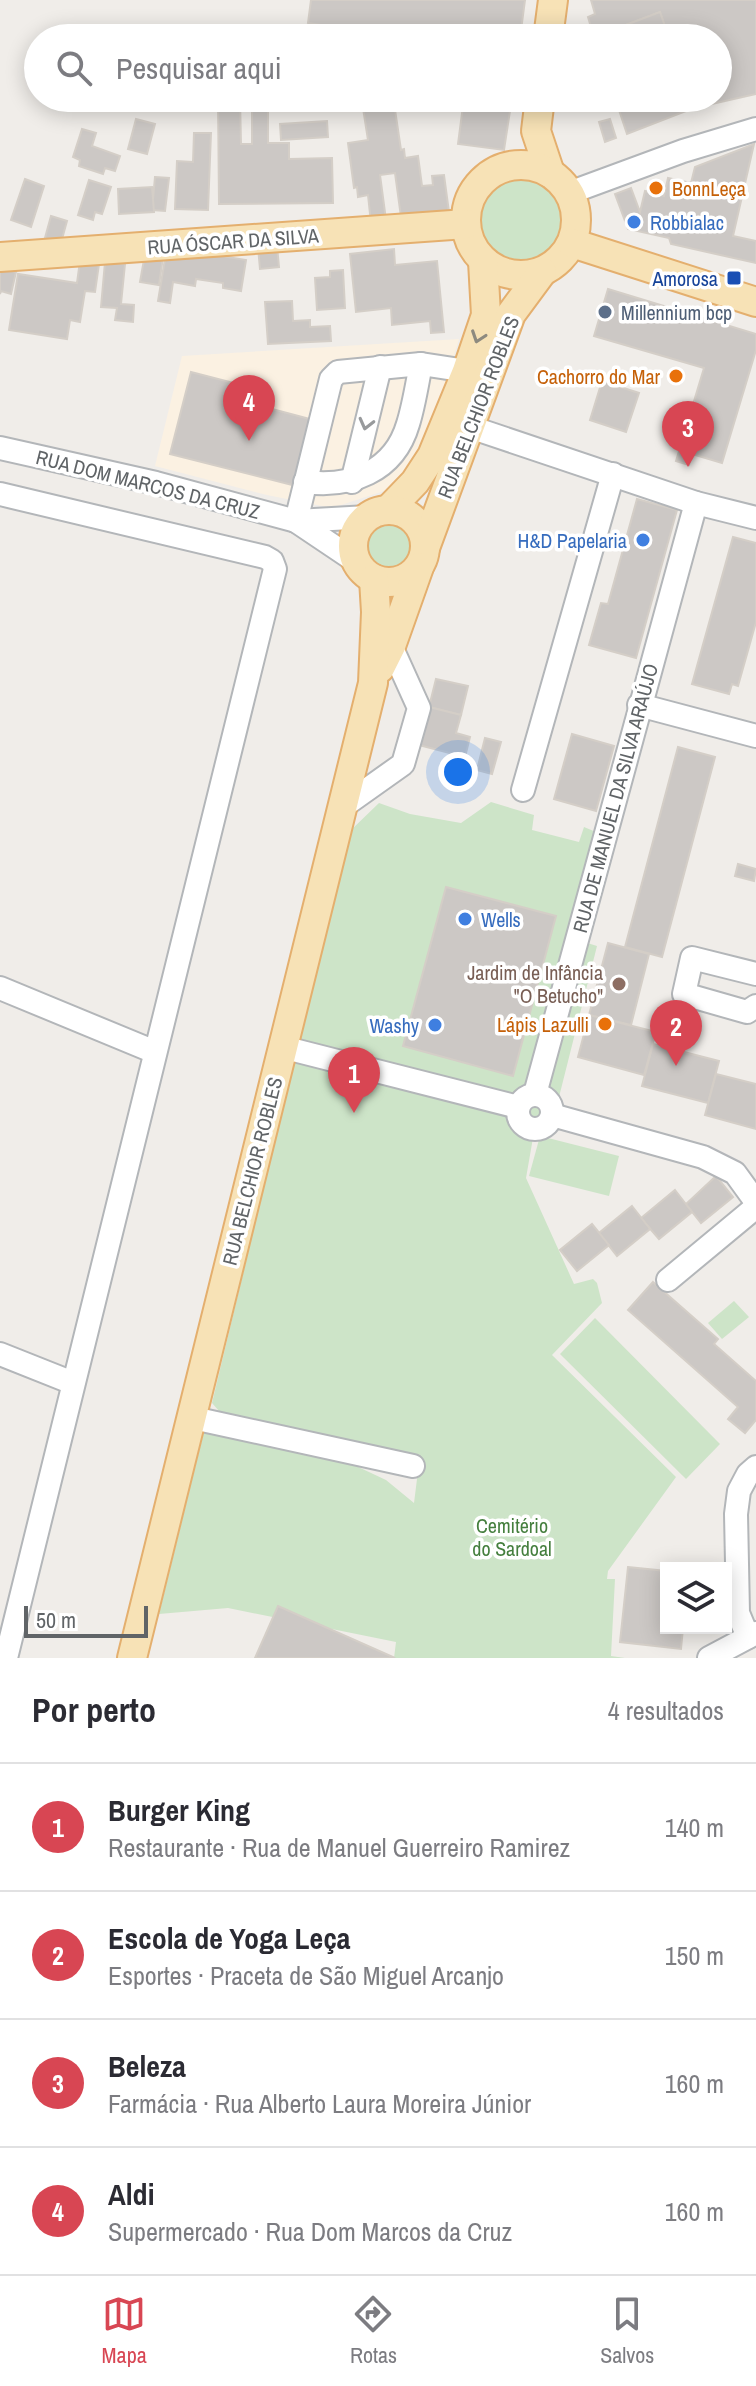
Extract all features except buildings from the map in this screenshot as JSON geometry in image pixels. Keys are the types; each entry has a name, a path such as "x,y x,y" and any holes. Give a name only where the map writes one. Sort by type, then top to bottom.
{"main road":[{"path":"536,24 539,0"},
{"path":"550,24 553,0"},
{"path":"508,166 523,129 525,112"},
{"path":"538,112 536,131 550,173"},
{"path":"508,166 537,167 550,173 569,193 576,218 572,243 554,265 542,272 526,276 496,270 483,261 468,238 466,209 470,194 494,172 508,166"},
{"name":"RUA ÓSCAR DA SILVA","path":"0,257 466,224"},
{"path":"572,243 756,302"},
{"name":"RUA BELCHIOR ROBLES","path":"378,513 415,482 432,456 486,315 483,261"},
{"name":"RUA BELCHIOR ROBLES","path":"132,1658 373,683 391,646 511,314 542,272"},
{"path":"378,513 407,514 415,520 425,538 422,557 410,576 386,582 366,570 353,542 361,524 378,513"},
{"name":"RUA BELCHIOR ROBLES","path":"366,570 376,612 373,683"}],"street":[{"path":"569,193 683,151 756,129"},
{"path":"305,482 325,485 352,482 376,469 394,451 408,427 421,364"},
{"path":"296,521 331,379 338,372 421,364 467,371"},
{"path":"352,482 380,367"},
{"path":"470,427 696,503 754,510"},
{"name":"RUA DOM MARCOS DA CRUZ","path":"0,448 156,483 296,521 366,570"},
{"path":"523,790 613,474"},
{"path":"0,494 265,557 272,561 275,569 6,1658"},
{"name":"RUA DE MANUEL DA SILVA ARAÚJO","path":"527,1101 696,503"},
{"name":"RUA DOM MARCOS DA CRUZ","path":"296,521 378,513"},
{"path":"341,808 403,764 419,708 391,646"},
{"path":"639,705 756,736"},
{"path":"756,974 692,958 684,994 747,1012 756,1006"},
{"path":"0,988 155,1052"},
{"path":"282,1047 527,1101 547,1099 552,1115"},
{"path":"527,1101 521,1123 531,1129 542,1128 552,1115"},
{"path":"552,1115 703,1157 735,1173 756,1205 668,1280"},
{"path":"0,1354 73,1383"},
{"path":"193,1418 413,1466"},
{"path":"709,1658 752,1635 738,1613 736,1514 739,1491 748,1474 756,1467"}],"shaded area":[{"path":"459,339 429,437 390,489 332,508 155,466 182,356"}],"green space":[{"path":"511,174 529,174 545,181 558,194 565,210 565,228 558,244 545,257 529,264 511,264 495,257 482,244 475,228 475,210 482,194 495,181"},
{"path":"388,517 408,525 416,545 408,565 388,573 368,565 360,545 368,525"},
{"name":"Cemitério do Sardoal","path":"491,802 534,815 532,830 579,842 584,827 596,832 568,937 597,946 558,1101 534,1132 526,1178 574,1284 593,1279 602,1303 552,1355 676,1477 608,1571 607,1579 615,1579 611,1656 625,1658 394,1658 396,1642 228,1608 159,1614 204,1431 339,1458 386,1480 414,1503 420,1455 253,1421 219,1411 212,1403 349,832 379,803 410,814 461,823"},
{"path":"540,1136 619,1156 609,1196 529,1176"},
{"path":"734,1301 749,1317 722,1339 708,1323"},
{"path":"595,1318 720,1444 686,1479 560,1354"}],"place":[{"name":"BonnLeça","path":"656,188"},
{"name":"Robbialac","path":"634,222"},
{"name":"Amorosa","path":"734,278"},
{"name":"Millennium bcp","path":"605,312"},
{"name":"Cachorro do Mar","path":"676,376"},
{"name":"Aldi","path":"249,441"},
{"name":"Beleza","path":"688,467"},
{"name":"H&D Papelaria","path":"643,540"},
{"name":"Wells","path":"465,919"},
{"name":"Jardim de Infância \"O Betucho\"","path":"619,984"},
{"name":"Lápis Lazulli","path":"605,1024"},
{"name":"Washy","path":"435,1025"},
{"name":"Escola de Yoga Leça","path":"676,1066"},
{"name":"Burger King","path":"354,1113"}]}
